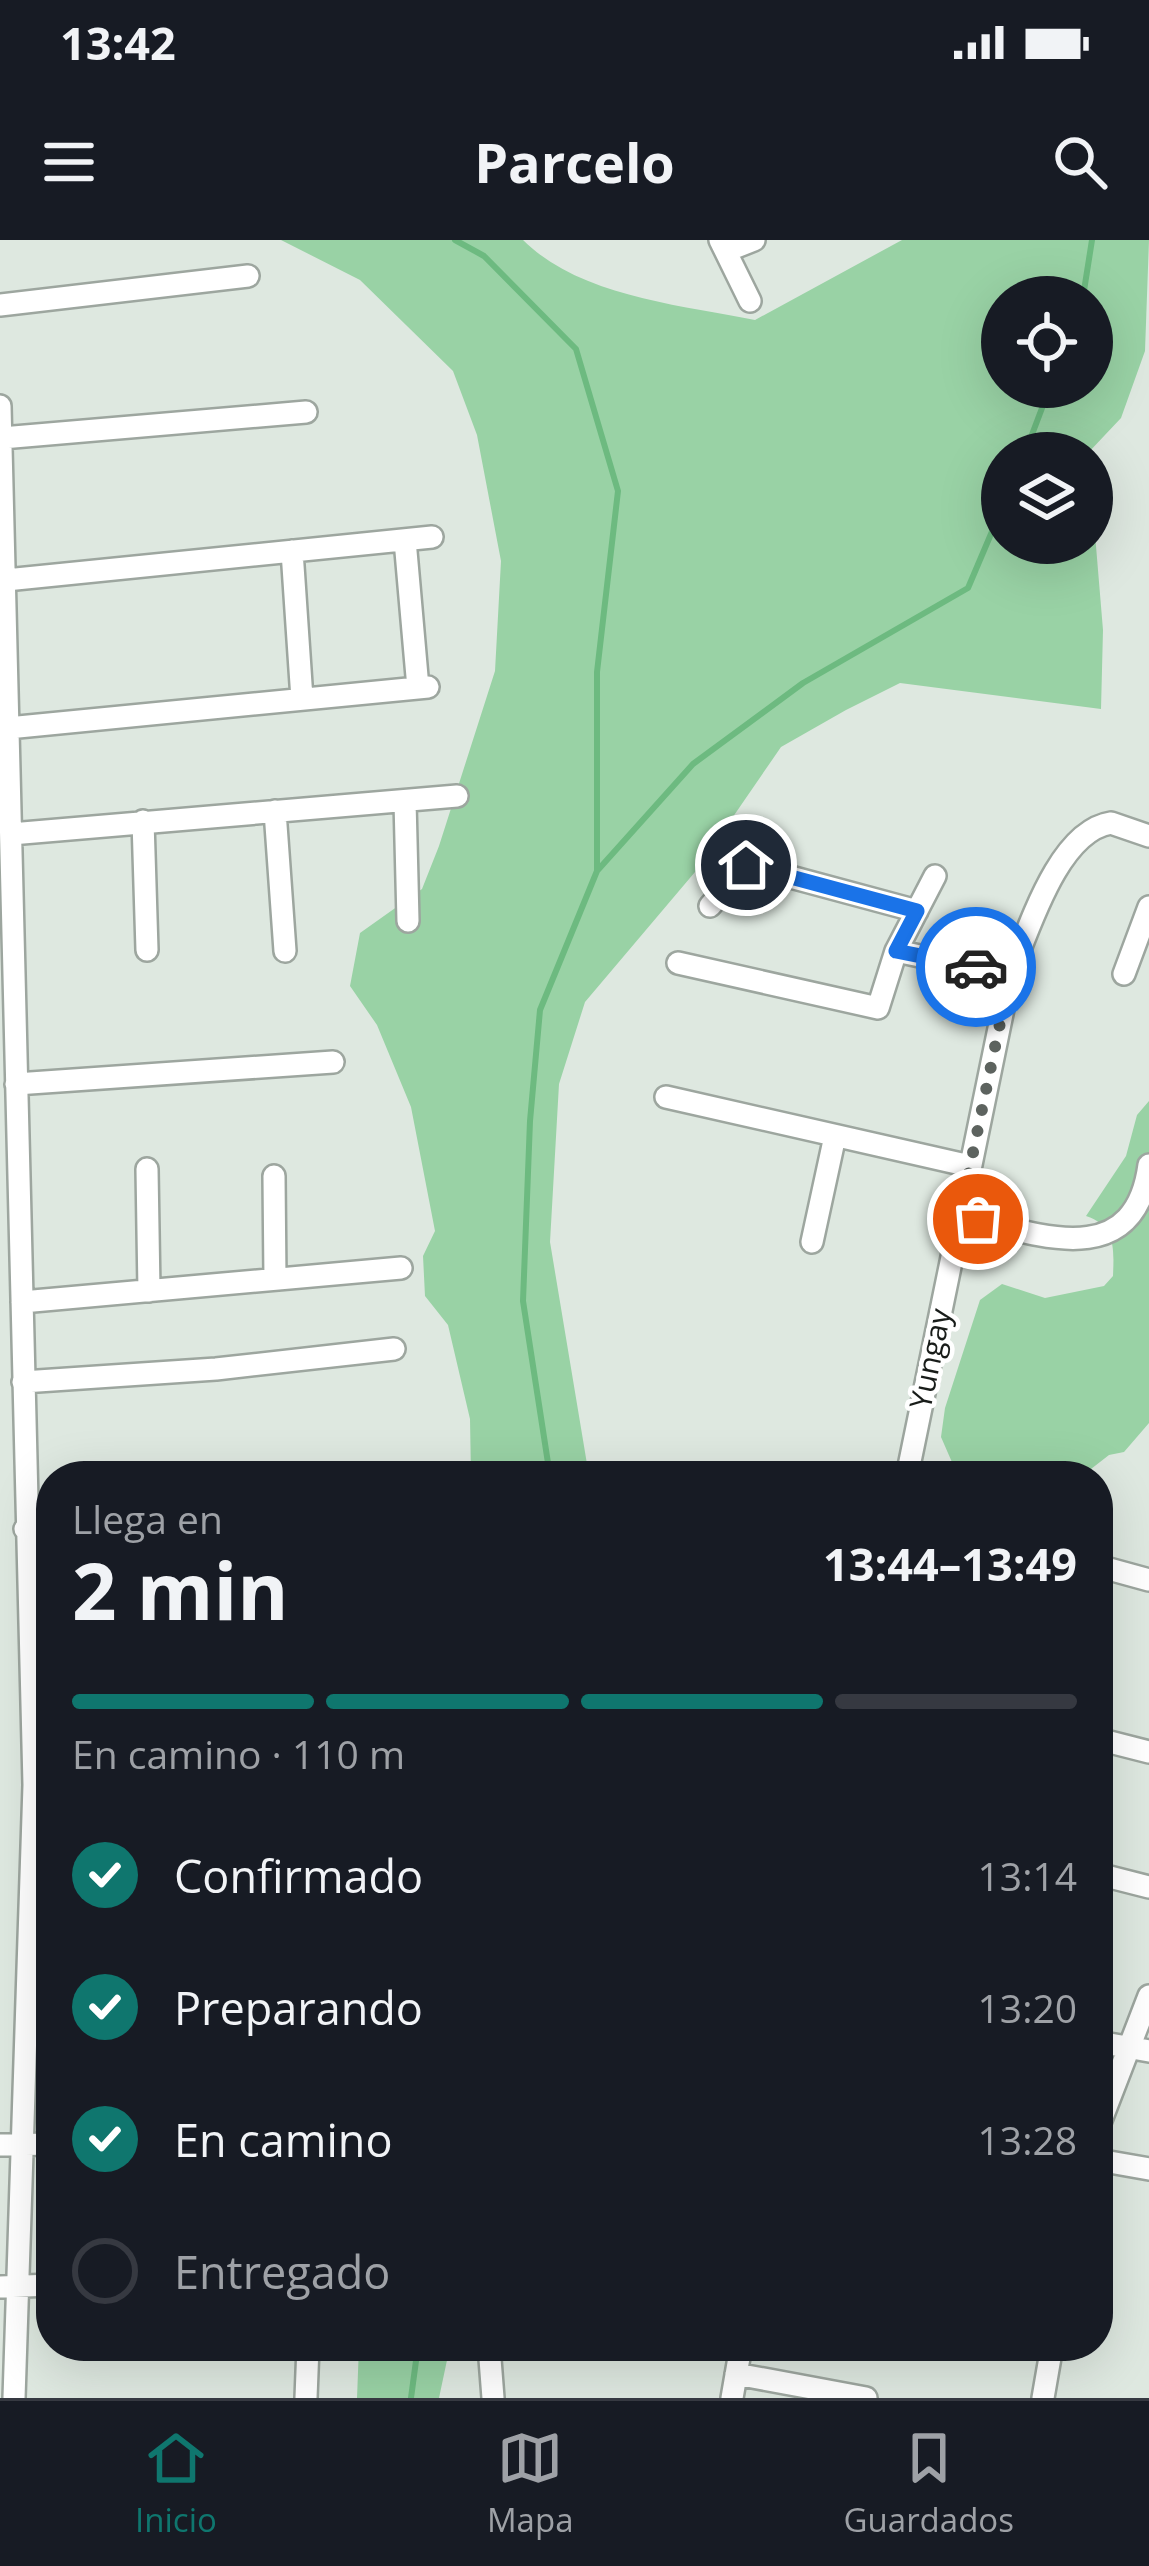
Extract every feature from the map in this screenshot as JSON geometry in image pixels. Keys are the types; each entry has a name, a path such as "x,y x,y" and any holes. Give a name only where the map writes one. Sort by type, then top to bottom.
{"street":[{"path":"749,301 723,246 754,240"},
{"path":"0,305 248,276"},
{"path":"0,406 7,580 5,783 11,834 8,992 16,1084 22,1302 22,1382 12,1442 25,1529 36,1834"},
{"path":"2,439 306,412"},
{"path":"7,580 432,537"},
{"path":"8,728 423,688 406,540"},
{"path":"292,551 302,699"},
{"path":"11,834 457,796"},
{"path":"405,800 408,921"},
{"path":"275,811 285,951"},
{"path":"143,821 147,950"},
{"name":"Yungay","path":"910,1461 1010,975 1035,916 1079,836 1112,823 1149,836"},
{"path":"710,906 746,865 917,911"},
{"path":"678,962 878,1009 896,951 935,876"},
{"path":"1124,974 1149,907"},
{"path":"896,951 1010,975"},
{"path":"16,1084 333,1062"},
{"path":"666,1096 970,1166"},
{"path":"812,1242 835,1136"},
{"path":"960,1215 1076,1241 1097,1237 1118,1228 1137,1205 1149,1166"},
{"path":"147,1169 149,1291"},
{"path":"274,1175 275,1279"},
{"path":"22,1302 401,1268"},
{"path":"22,1382 216,1370 394,1349"},
{"path":"25,1529 36,1530"},
{"path":"1113,1570 1149,1580"},
{"path":"1113,1743 1149,1752"},
{"path":"1113,1878 1149,1887"},
{"path":"14,2398 8,2286 10,2145 36,1986"},
{"path":"1113,2099 1139,2049 1149,1996"},
{"path":"1113,2163 1149,2169"},
{"path":"306,2398 307,2361"},
{"path":"490,2361 493,2398"},
{"path":"732,2398 738,2361"},
{"path":"1043,2398 1049,2361"},
{"path":"736,2374 866,2398"}],"green space":[{"path":"281,240 523,240 546,259 601,286 755,320 902,240 1149,240 1145,351 1121,418 1108,432 981,432 981,564 1098,564 1103,630 1101,709 900,683 846,710 781,747 695,872 585,1002 559,1084 550,1242 586,1461 471,1461 470,1419 448,1325 425,1296 423,1256 435,1231 411,1107 377,1025 350,986 360,933 422,889 495,671 501,561 477,435 453,371 360,280"},
{"path":"1149,1101 1149,1423 1124,1452 1101,1461 951,1461 941,1437 945,1408 980,1300 1002,1284 1045,1298 1104,1286 1113,1276 1108,1232 1086,1216 1126,1156 1137,1115"},
{"path":"358,2361 447,2361 439,2398 357,2398"}],"waterway":[{"path":"455,240 484,256 576,349 618,491 597,672 597,870"},
{"path":"1086,276 1092,240"},
{"path":"1033,432 1042,408"},
{"path":"548,1461 523,1301 530,1121 540,1010 597,871 693,764 803,683 968,588 981,557"},
{"path":"411,2398 416,2361"}],"way so far":[{"path":"976,967 1010,975 960,1215 978,1219"}],"route":[{"path":"746,865 917,911 896,951 976,967"}]}
